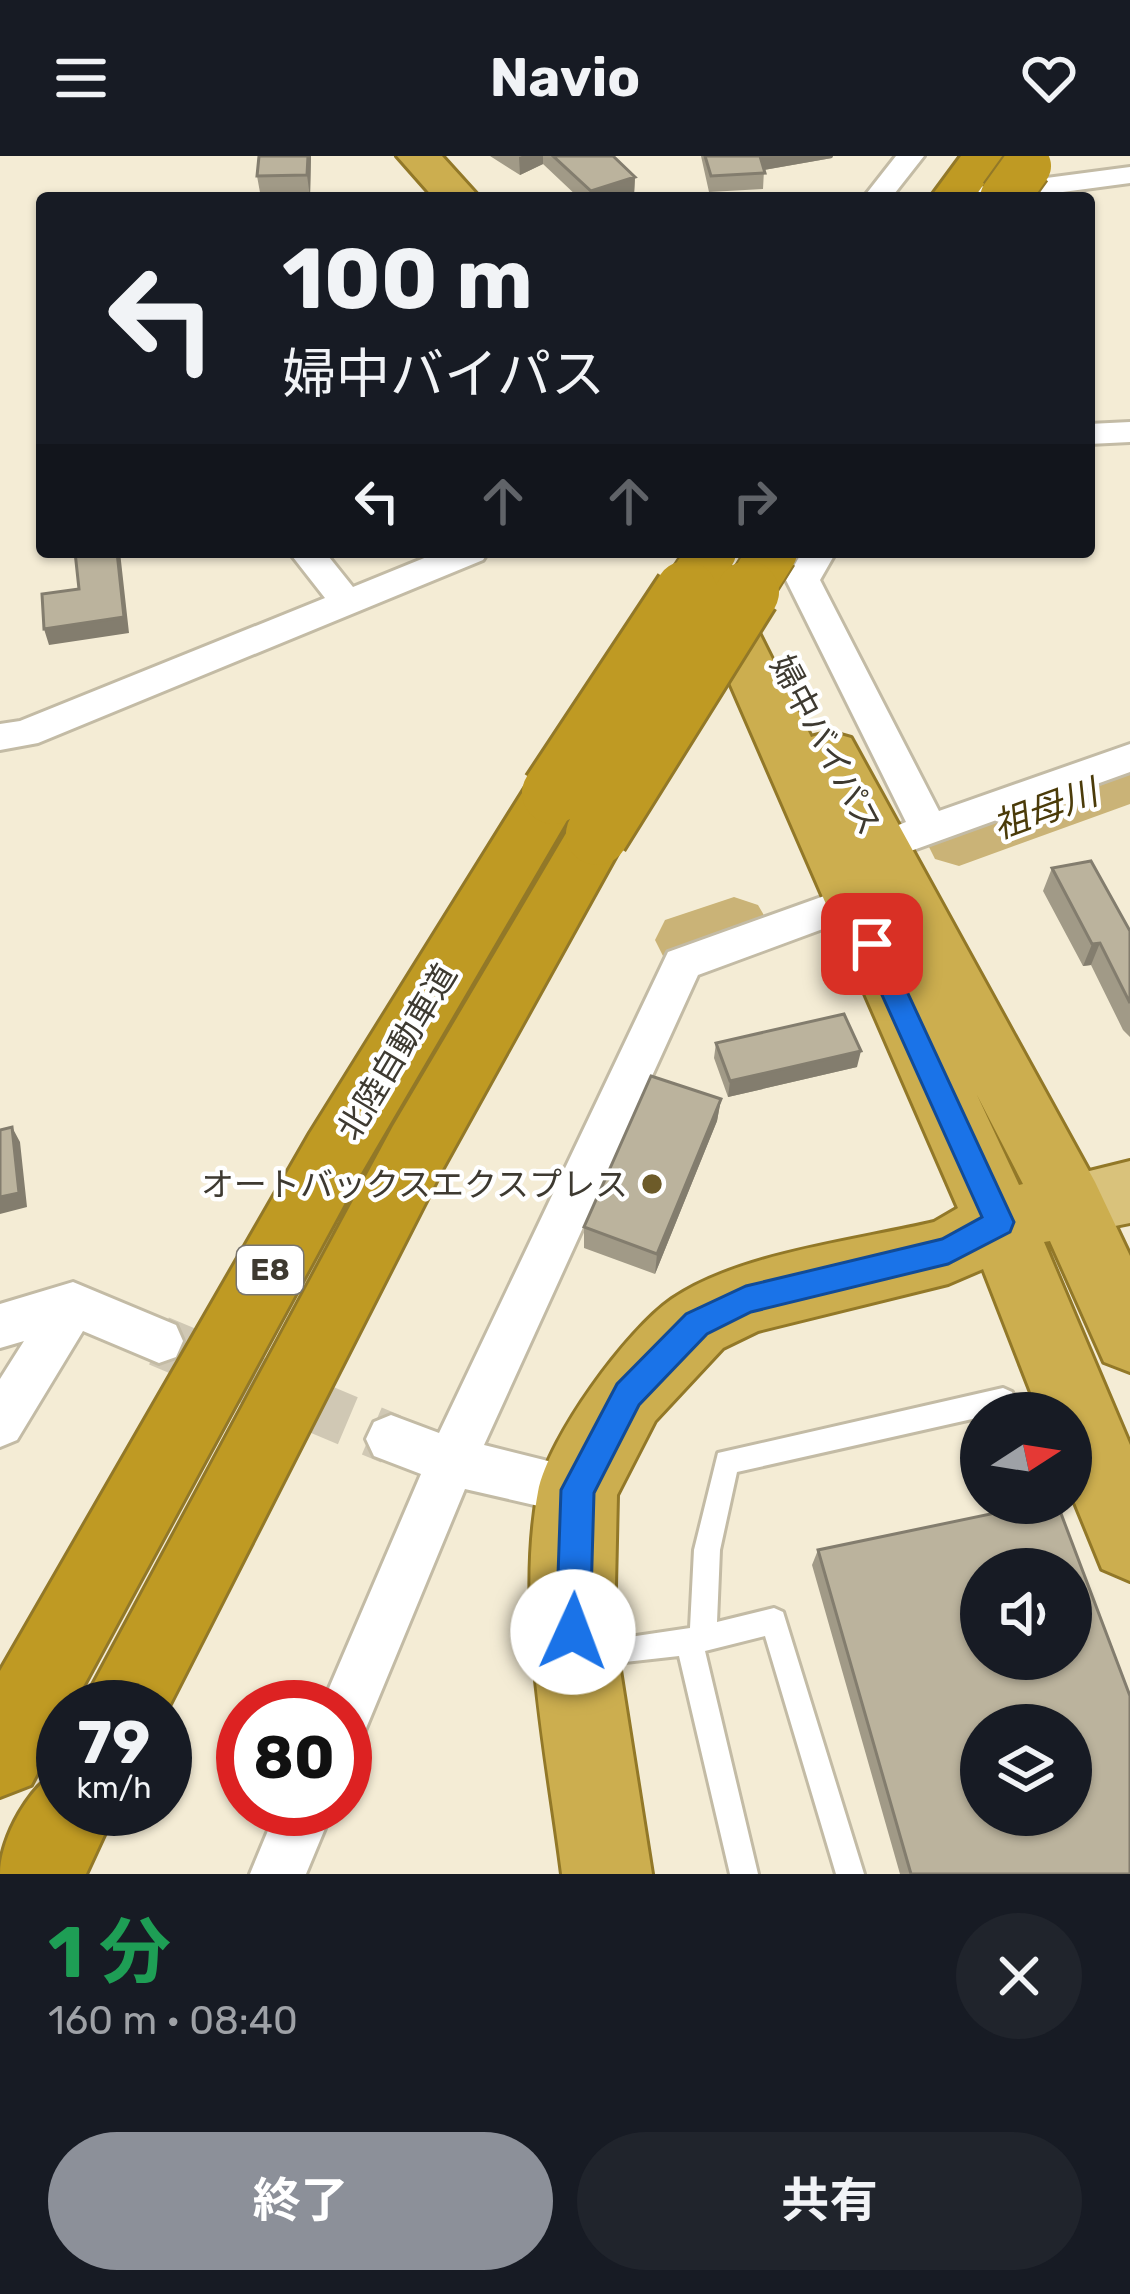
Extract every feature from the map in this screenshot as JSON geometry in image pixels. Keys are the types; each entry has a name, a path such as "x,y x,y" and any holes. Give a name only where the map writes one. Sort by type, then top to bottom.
{"highway":[{"path":"418,156 452,192"},
{"path":"456,156 489,192"},
{"name":"婦中バイパス","path":"694,558 758,683 852,902 1056,1235"},
{"name":"北陸自動車道","path":"137,1680 418,1147 575,813 709,558"},
{"name":"婦中バイパス","path":"727,558 905,838 1056,1235"},
{"name":"北陸自動車道","path":"0,1754 335,1154 575,813 768,558"},
{"path":"1056,1235 1130,1337"},
{"path":"607,1874 573,1632 578,1490 628,1395 697,1324 746,1300 1056,1235"},
{"path":"1056,1235 1130,1541"},
{"path":"39,1874 58,1836"}],"street":[{"path":"882,192 910,156"},
{"path":"1080,189 1102,156"},
{"path":"990,177 1080,189 1130,176"},
{"path":"1095,434 1130,432"},
{"path":"311,558 347,602"},
{"path":"0,737 25,734 456,558"},
{"path":"815,558 802,580 905,838 1130,758"},
{"path":"359,1680 451,1462 683,964 852,902"},
{"path":"0,1325 73,1304 159,1341"},
{"path":"0,1423 73,1304"},
{"path":"391,1439 451,1462 578,1490"},
{"path":"278,1874 294,1836"}],"lane":[{"path":"744,1874 696,1640 707,1550 727,1462 960,1410"},
{"path":"598,1652 696,1640 774,1621 850,1874"}],"building":[{"path":"259,156 308,156 307,175 257,176"},
{"path":"553,156 613,156 635,177 591,191"},
{"path":"705,156 760,156 765,173 711,176"},
{"path":"76,558 118,558 124,617 44,629 42,594 79,589"},
{"path":"1091,861 1130,931 1130,1003 1100,943 1092,944 1052,868"},
{"path":"844,1014 861,1051 730,1081 716,1043"},
{"name":"オートバックスエクスプレス","path":"651,1076 721,1099 657,1254 584,1227"},
{"path":"12,1127 19,1193 0,1197 0,1130"},
{"path":"960,1520 960,1524 1065,1524 1074,1548 960,1548 960,1680 1092,1680 1092,1596 1130,1696 1130,1874 911,1874 818,1550"}],"waterway":[{"name":"祖母川","path":"959,841 1130,778"},
{"name":"祖母川","path":"690,940 734,924"}],"tunnel":[{"path":"159,1341 391,1439"}],"place":[{"name":"オートバックスエクスプレス","path":"652,1184"}],"route":[{"path":"573,1632 578,1490 628,1395 697,1324 746,1300 948,1251 1000,1222 872,944"}]}
